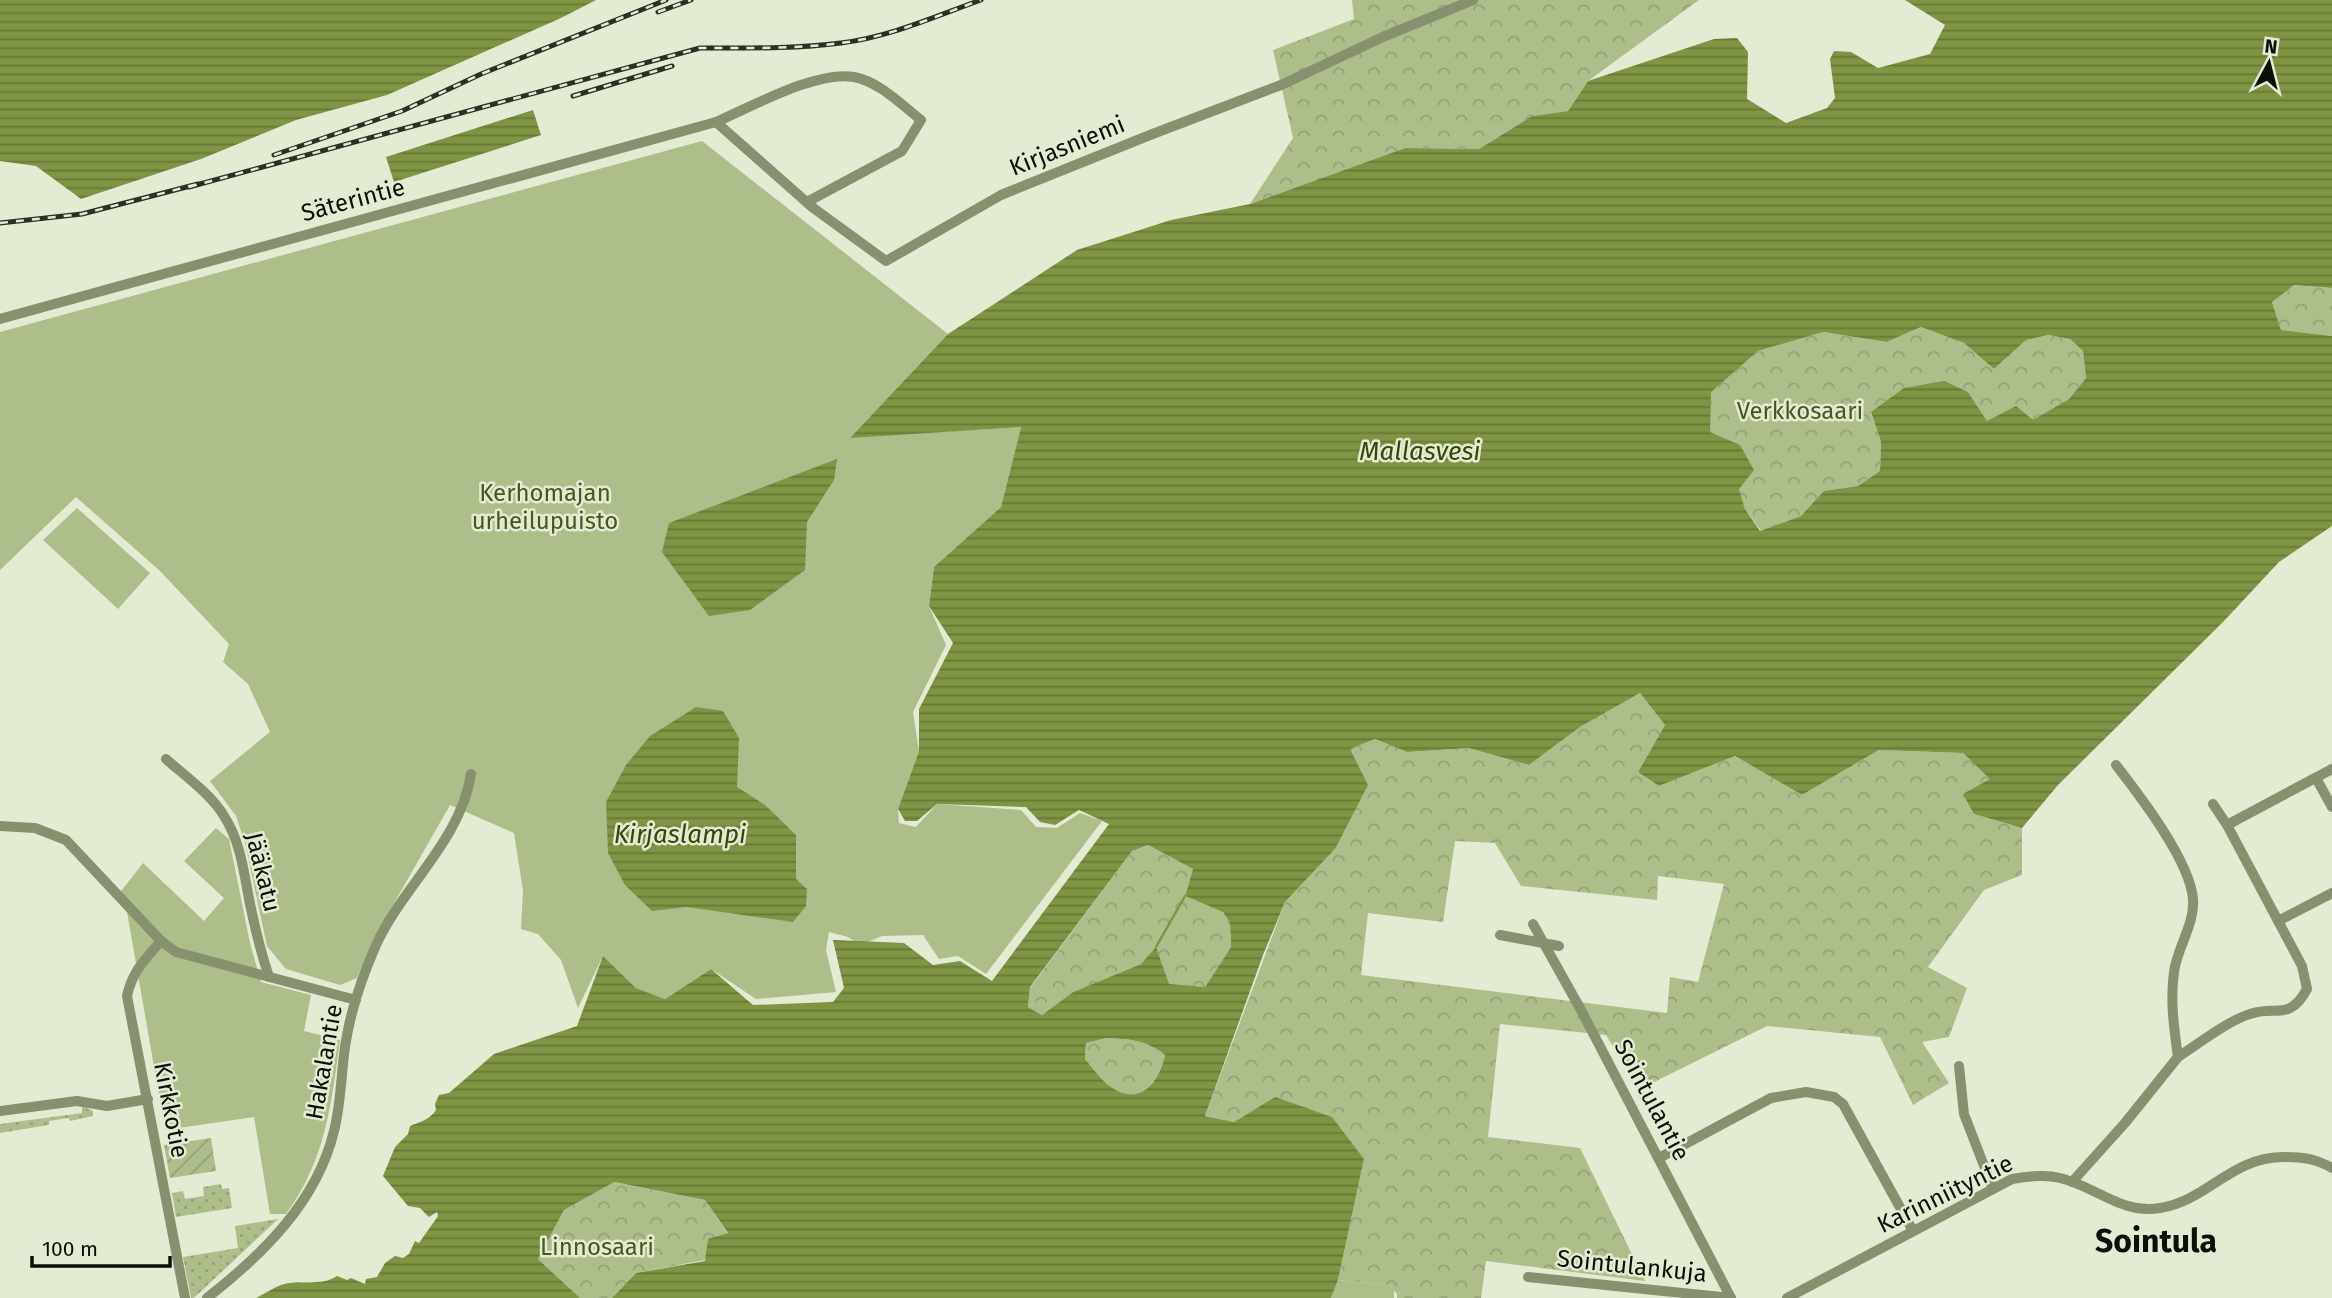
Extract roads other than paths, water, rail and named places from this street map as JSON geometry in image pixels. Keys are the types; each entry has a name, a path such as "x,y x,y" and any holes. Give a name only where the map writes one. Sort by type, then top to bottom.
{"street":[{"name":"Kirjasniemi","path":"716,122 807,202 886,261 1001,195 1281,85 1384,36 1473,0"},
{"name":"Säterintie","path":"0,319 716,122 813,80 854,77 884,90 921,120 902,151 807,202"},
{"name":"Jääkatu","path":"166,759 223,813 229,823 238,845 252,916 269,977"},
{"path":"2116,765 2141,798 2175,854 2190,886 2193,902 2174,971 2172,1009 2178,1057"},
{"path":"2227,825 2332,769"},
{"name":"Hakalantie","path":"207,1298 234,1277 269,1243 302,1202 321,1168 335,1130 345,1045 356,1000 377,943 442,844 461,809 471,774"},
{"path":"2316,778 2332,807"},
{"path":"2072,1182 2178,1057 2251,1013 2279,1012 2294,1006 2301,1001 2307,989 2302,966 2227,825 2213,804"},
{"path":"0,826 35,828 66,840 161,941 176,952 356,1000"},
{"path":"2278,921 2332,892"},
{"name":"Sointulantie","path":"1533,924 1581,1010 1731,1298"},
{"path":"1500,935 1559,946"},
{"name":"Kirkkotie","path":"161,941 130,981 127,996 185,1298"},
{"path":"1959,1066 1964,1114 1993,1189"},
{"path":"1659,1158 1771,1098 1806,1092 1835,1097 1843,1104 1913,1231"},
{"path":"0,1111 77,1101 107,1106 148,1099"},
{"name":"Karinniityntie","path":"1787,1298 2012,1179 2032,1175 2052,1176 2130,1208 2149,1209 2162,1208 2192,1197 2231,1171 2254,1160 2304,1157 2332,1168"},
{"name":"Sointulankuja","path":"1528,1277 1731,1298"}],"water":[{"path":"0,0 596,0 387,95 296,120 201,159 81,199 36,166 0,161"},
{"name":"Mallasvesi","path":"1905,0 2332,0 2332,288 2294,285 2272,302 2281,330 2332,336 2332,526 2279,562 2224,621 2058,785 2022,828 1974,814 1963,794 1990,779 1963,753 1879,750 1802,795 1735,756 1659,786 1638,772 1665,725 1640,693 1580,727 1529,765 1469,748 1407,752 1375,739 1350,749 1368,785 1335,849 1285,902 1205,1116 1234,1122 1275,1097 1332,1117 1364,1159 1338,1280 1331,1298 612,1298 636,1273 705,1261 708,1239 728,1233 705,1200 614,1182 564,1210 538,1259 580,1298 256,1298 281,1285 324,1281 337,1276 365,1284 366,1279 377,1277 385,1263 395,1256 403,1258 409,1254 415,1241 419,1243 438,1216 437,1212 429,1217 420,1208 408,1206 383,1176 395,1147 408,1134 410,1126 424,1120 436,1110 435,1104 439,1095 449,1093 494,1054 577,1026 603,956 636,988 665,999 711,969 753,1005 833,1002 844,988 833,940 904,943 933,965 960,961 992,981 1109,824 1079,810 1055,825 1040,822 1026,807 937,804 917,821 905,821 898,809 919,751 919,709 953,643 929,606 934,567 1001,507 1021,427 850,438 948,334 1077,250 1171,220 1250,204 1405,148 1479,149 1532,116 1568,111 1588,81 1714,39 1737,38 1748,52 1747,99 1786,123 1827,108 1835,98 1830,59 1834,51 1851,52 1878,68 1930,54 1945,25","holes":["1921,327 1964,343 1994,369 2026,340 2048,335 2070,339 2083,351 2086,378 2069,399 2033,420 2016,406 1987,421 1968,392 1944,381 1904,388 1871,412 1881,442 1880,471 1858,486 1824,491 1801,516 1760,531 1745,509 1739,489 1754,470 1740,445 1710,432 1711,392 1758,351 1823,332 1886,342","1148,845 1193,869 1185,896 1223,912 1230,923 1231,947 1205,987 1169,984 1156,947 1141,964 1073,992 1042,1015 1028,1007 1030,987 1132,851","1106,1038 1130,1040 1144,1043 1165,1055 1152,1084 1137,1094 1128,1094 1118,1091 1098,1075 1085,1059 1086,1043"]},
{"path":"533,110 541,135 394,182 386,157"},
{"path":"837,459 834,480 807,522 805,570 750,610 709,616 662,552 669,523"},
{"name":"Kirjaslampi","path":"696,707 723,711 739,738 737,787 765,805 796,835 796,879 807,889 806,906 793,922 687,907 652,911 625,885 608,853 606,802 626,765 650,736"}],"waterway":[{"path":"1156,947 1185,896"}],"railway":[{"path":"274,155 402,111 481,74 666,0"},
{"path":"658,12 691,0"},
{"path":"189,187 700,48 789,47 859,40 912,25 981,0"},
{"path":"573,96 672,66"},
{"path":"0,223 82,214 198,184"}],"district":[{"name":"Sointula","path":"2156,1241"}],"park label":[{"name":"Verkkosaari","path":"1800,411"},
{"name":"Kerhomajan urheilupuisto","path":"545,507"},
{"name":"Linnosaari","path":"597,1247"}]}
